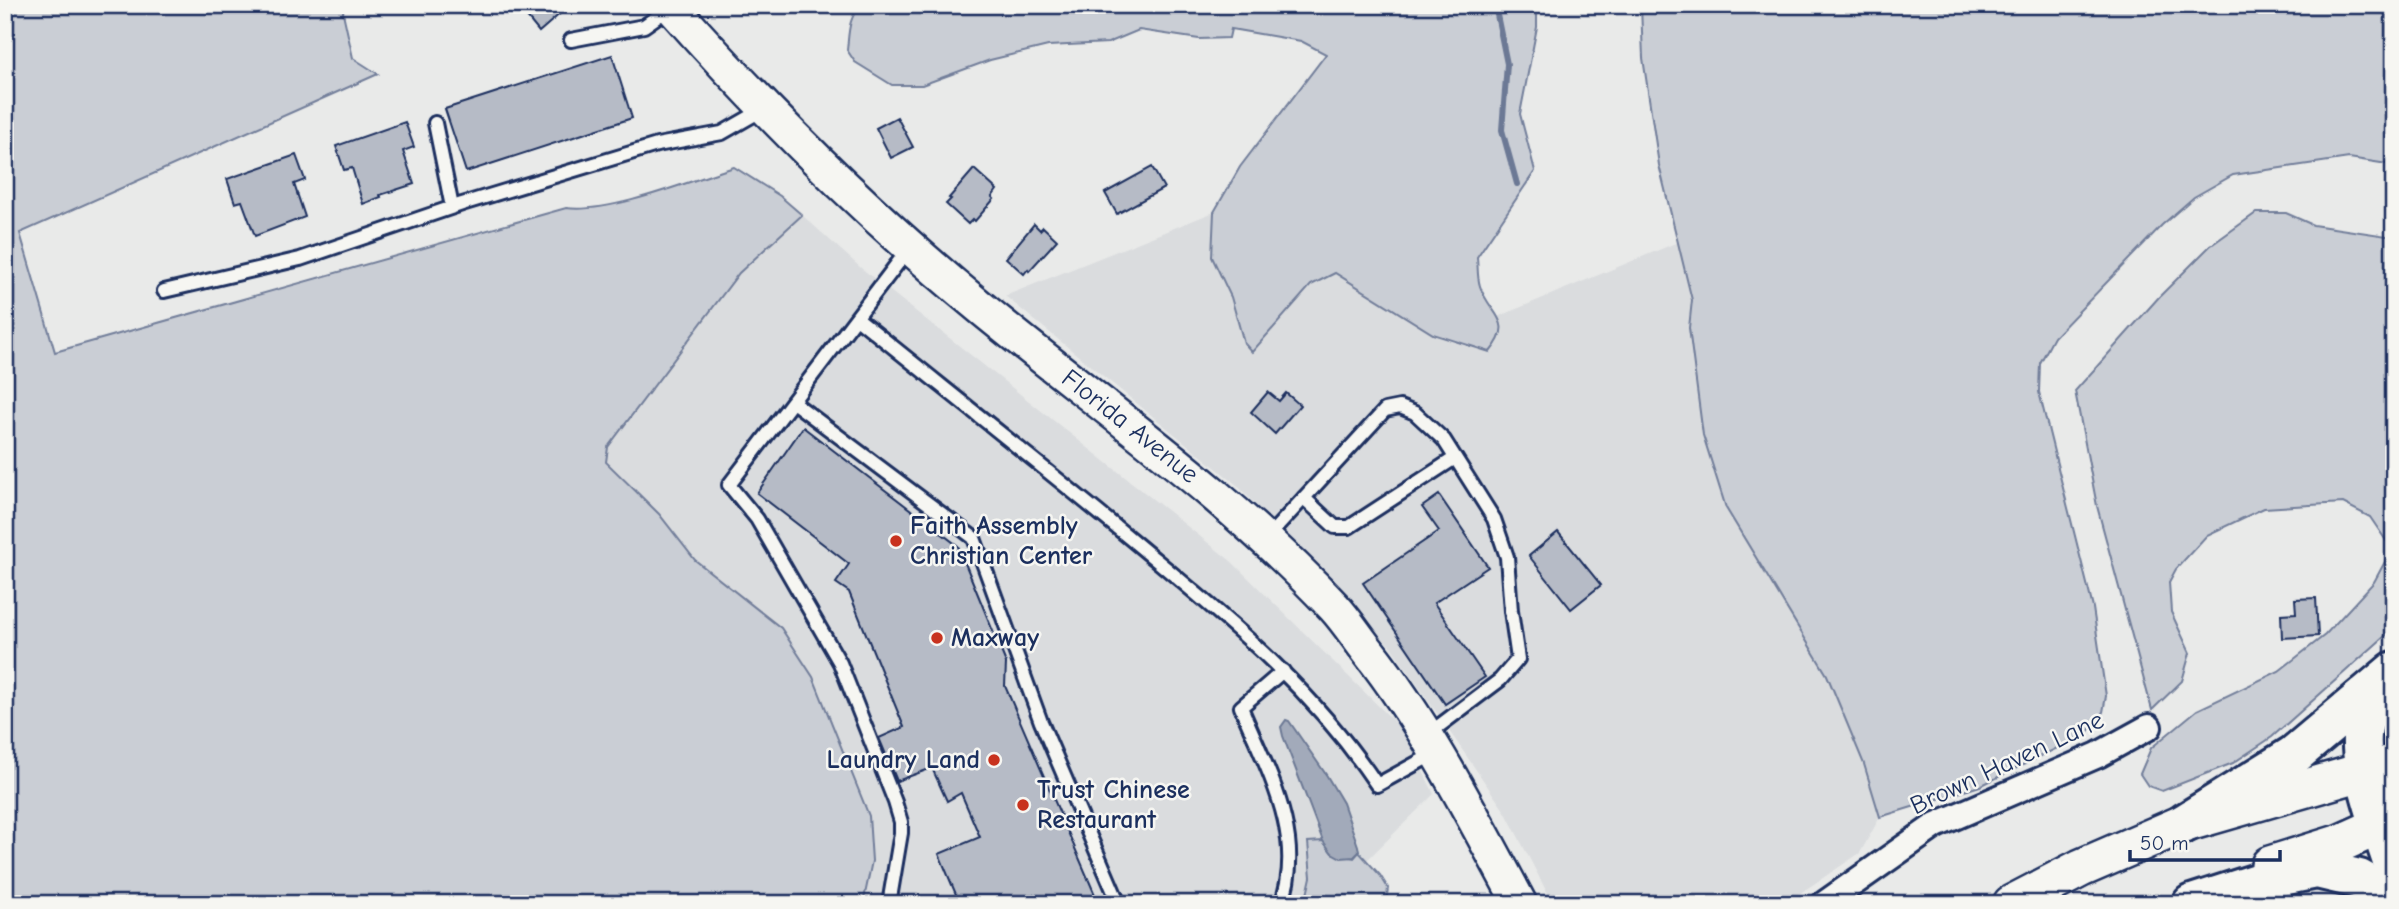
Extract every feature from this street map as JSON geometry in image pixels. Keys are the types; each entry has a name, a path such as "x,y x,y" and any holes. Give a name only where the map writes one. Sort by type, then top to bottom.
{"highway":[{"path":"2185,823 2294,755 2394,671"},
{"path":"2394,683 2379,698 2365,719 2361,745 2379,768 2394,867"},
{"path":"2192,904 2273,878 2317,869 2359,879 2387,895 2392,904"}],"main road":[{"name":"Florida Avenue","path":"671,6 786,132 910,247 978,306 1251,526 1335,609 1396,687 1432,744 1520,904"},
{"path":"2012,904 2081,868 2185,823 2379,768"},
{"path":"2179,904 2254,870 2341,843 2388,824"}],"street":[{"name":"Brown Haven Lane","path":"1824,904 1936,825 2098,755 2150,727"}],"lane":[{"path":"570,40 644,26 671,6"},
{"path":"164,291 300,259 452,207 657,145 722,133 765,108"},
{"path":"435,123 452,207"},
{"path":"889,904 901,833 895,802 840,663 757,519 729,485 910,247"},
{"path":"856,318 1082,499 1241,632 1283,671 1333,724 1377,785 1432,744 1500,680 1518,659 1510,611 1507,557 1494,519 1444,440 1416,413 1400,407 1385,410 1265,540"},
{"path":"793,402 974,538 1041,722 1119,904"},
{"path":"1304,498 1335,527 1349,527 1455,458"},
{"path":"1281,904 1288,878 1288,834 1279,799 1241,707 1283,671"}],"shaded area":[{"path":"5,5 344,5 343,13 353,58 378,74 20,233 55,352 566,208 584,209 627,201 734,167 780,196 802,215 739,273 608,447 606,462 659,514 695,560 781,628 813,677 869,816 872,861 863,904 5,904"},
{"path":"862,5 1537,5 1537,27 1520,114 1535,171 1477,257 1480,286 1501,325 1498,341 1490,352 1433,334 1335,273 1311,285 1252,352 1244,343 1231,297 1212,257 1214,212 1240,167 1326,54 1301,41 1231,29 1229,38 1199,39 1139,30 1108,43 1048,46 990,60 922,85 892,85 855,62 847,50 854,14"},
{"path":"1641,5 2394,5 2394,165 2349,158 2233,175 2194,197 2162,225 2054,337 2040,363 2039,392 2093,608 2106,696 2103,712 2086,734 1980,786 1880,817 1864,764 1827,675 1726,508 1703,435 1689,328 1692,300 1659,165 1643,58"},
{"path":"1214,212 1212,257 1231,297 1244,343 1252,352 1311,285 1335,273 1433,334 1502,326 1497,317 1678,242 1692,300 1689,328 1726,508 1827,675 1864,764 1880,817 1860,853 1784,904 1553,904 1506,813 1391,647 1237,485 1005,296"},
{"path":"2256,213 2286,213 2313,225 2394,237 2394,628 2272,737 2233,763 2162,791 2148,786 2140,774 2151,748 2197,710 2279,671 2325,635 2374,582 2387,558 2387,542 2370,517 2343,503 2264,508 2207,535 2176,569 2169,582 2171,612 2190,653 2182,681 2152,710 2097,506 2075,391 2159,297 2210,246"},
{"path":"802,215 861,268 1231,561 1403,730 1434,794 1367,860 1359,853 1332,853 1308,842 1311,877 1305,904 863,904 872,861 781,628 695,560 659,514 606,463 608,447 739,273"},
{"path":"1323,841 1332,853 1354,858 1359,852 1388,888 1386,904 1305,904 1311,877 1308,842"}],"water":[{"path":"1286,720 1343,803 1358,846 1359,852 1354,857 1341,858 1332,853 1323,841 1283,736 1281,727"}],"building":[{"path":"517,5 570,5 539,32"},
{"path":"612,55 632,118 466,172 445,109"},
{"path":"897,117 913,147 891,158 876,128"},
{"path":"405,122 414,147 403,151 414,184 380,195 381,197 363,204 352,168 344,170 336,146"},
{"path":"296,155 305,180 294,184 305,217 255,236 242,201 235,203 227,179"},
{"path":"1152,167 1164,188 1117,214 1105,193"},
{"path":"974,169 997,190 992,197 994,199 975,221 973,219 968,224 946,204"},
{"path":"1034,224 1040,230 1043,227 1057,240 1024,274 1006,258"},
{"path":"1268,392 1279,401 1286,393 1300,405 1275,434 1251,412"},
{"path":"803,427 958,546 1006,663 1005,686 1099,904 960,904 939,854 980,837 961,793 947,801 932,768 897,781 879,738 904,727 849,592 836,583 849,564 757,493"},
{"path":"1439,495 1488,567 1434,603 1485,677 1445,704 1363,583 1439,531 1422,507"},
{"path":"1558,532 1601,585 1571,609 1529,556"},
{"path":"2316,598 2318,636 2282,638 2281,614 2296,613 2295,599"}],"waterway":[{"path":"1495,5 1507,64 1502,130 1517,184"}],"place":[{"name":"Faith Assembly Christian Center","path":"896,541"},
{"name":"Maxway","path":"937,638"},
{"name":"Laundry Land","path":"994,760"},
{"name":"Trust Chinese Restaurant","path":"1023,805"}]}
